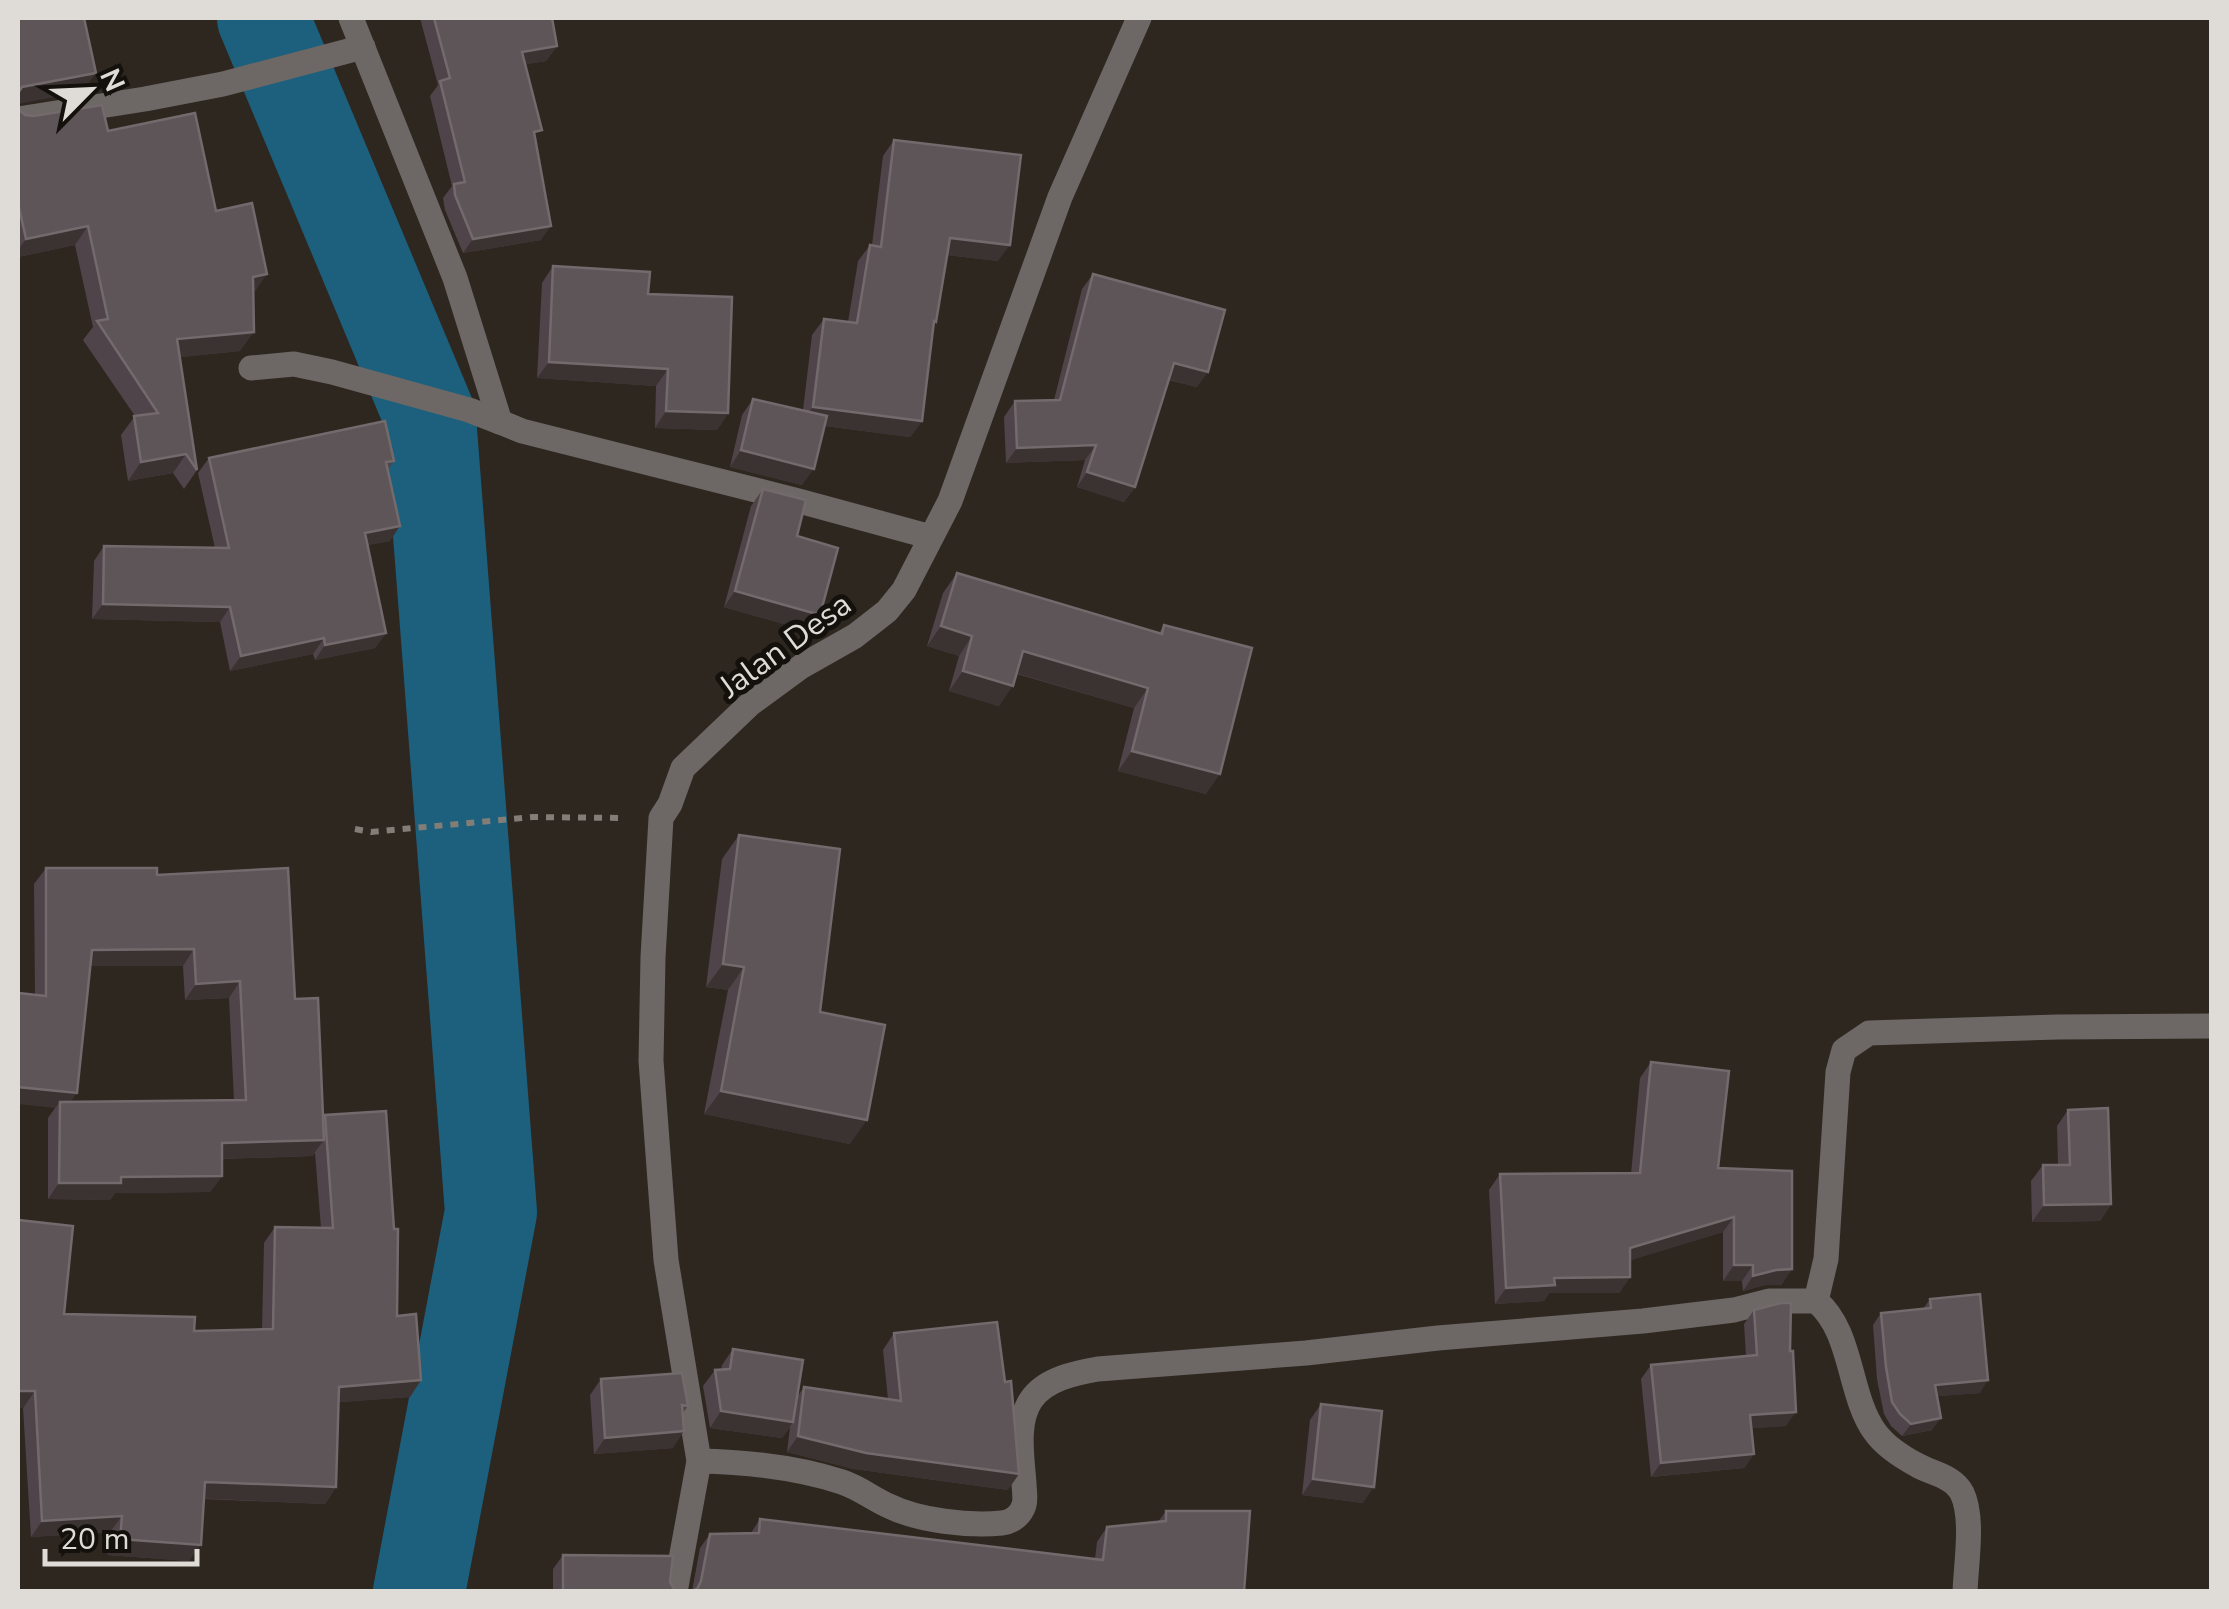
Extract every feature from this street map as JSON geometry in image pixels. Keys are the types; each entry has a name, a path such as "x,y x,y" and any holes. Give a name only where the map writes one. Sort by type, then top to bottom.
{"street":[{"path":"351,18 455,278 500,422"},
{"name":"Jalan Desa","path":"675,1592 699,1461 666,1260 651,1061 661,818 683,768 750,704 802,666 855,636 887,611 904,590 950,501 1060,196 1139,18"},
{"path":"18,119 223,84 363,47"},
{"path":"251,368 294,364 332,372 469,410 522,432 931,537"},
{"path":"1816,1301 1826,1260 1835,1102 1844,1050 1869,1033 2212,1026"},
{"path":"699,1461 740,1462 806,1472 846,1483 918,1516 952,1522 1006,1523 1018,1516 1025,1503 1023,1419 1031,1400 1045,1386 1072,1374 1644,1321 1734,1310 1769,1301 1816,1301 1827,1310 1850,1361 1860,1405 1875,1432 1917,1465 1954,1482 1963,1494 1969,1518 1965,1592"}],"path":[{"path":"355,829 371,832 533,817 661,818"}],"building":[{"path":"18,18 84,18 96,73 22,87 18,93"},
{"path":"434,18 552,18 557,46 522,52 542,130 534,132 551,226 473,239 455,195 454,184 465,182 440,81 450,78"},
{"path":"102,105 108,131 195,113 216,211 252,203 267,274 253,277 254,332 177,339 197,470 186,454 141,462 134,416 158,413 97,321 108,319 88,226 26,239 18,203 18,109 34,116"},
{"path":"894,140 1021,155 1010,245 950,238 934,321 922,421 813,407 824,319 857,323 870,245 881,247"},
{"path":"553,266 650,272 648,294 732,297 728,413 666,411 668,369 549,362"},
{"path":"1093,274 1225,310 1208,372 1174,363 1135,487 1087,472 1096,445 1017,448 1015,401 1060,400"},
{"path":"753,399 827,416 814,469 741,450"},
{"path":"385,421 394,461 386,462 400,526 365,533 386,633 325,645 324,638 241,656 230,607 103,604 104,546 229,548 209,458"},
{"path":"763,489 806,500 797,536 838,548 820,615 735,591"},
{"path":"957,573 1162,634 1164,625 1252,648 1220,774 1132,751 1148,688 1023,651 1013,686 963,671 972,636 941,626"},
{"path":"739,835 840,849 820,1012 885,1025 867,1120 721,1091 744,967 723,964"},
{"path":"46,868 157,868 157,875 288,868 295,999 318,998 324,1140 222,1143 222,1176 121,1177 121,1183 59,1183 60,1102 246,1100 240,981 196,984 194,949 92,950 77,1093 18,1087 18,993 46,996"},
{"path":"1651,1062 1729,1071 1718,1168 1792,1171 1792,1269 1753,1276 1753,1265 1734,1265 1734,1217 1630,1248 1630,1277 1554,1278 1555,1285 1506,1288 1500,1174 1640,1173"},
{"path":"2108,1108 2111,1204 2044,1205 2043,1165 2070,1165 2068,1110"},
{"path":"386,1111 394,1229 398,1229 397,1316 416,1314 421,1380 339,1387 336,1487 205,1482 201,1545 120,1539 122,1516 42,1521 35,1391 18,1391 18,1220 73,1226 64,1314 195,1317 194,1331 273,1329 275,1227 333,1228 325,1115"},
{"path":"1980,1294 1988,1380 1935,1385 1941,1418 1911,1424 1892,1402 1881,1313 1931,1308 1930,1299"},
{"path":"1791,1303 1790,1351 1796,1412 1750,1415 1754,1454 1661,1463 1651,1365 1757,1355 1754,1310"},
{"path":"997,1322 1005,1382 1011,1381 1019,1474 866,1453 798,1436 804,1387 901,1401 894,1333"},
{"path":"733,1349 803,1360 793,1422 721,1411 715,1370 730,1369"},
{"path":"682,1373 688,1406 682,1405 684,1431 605,1438 601,1379"},
{"path":"1321,1404 1382,1411 1374,1487 1313,1479"},
{"path":"1166,1511 1250,1511 1244,1592 689,1592 697,1589 701,1581 710,1534 759,1533 760,1519 1103,1560 1107,1527 1166,1521"},
{"path":"563,1555 673,1556 670,1582 679,1592 563,1592"}],"waterway":[{"path":"263,18 430,417 491,1212 419,1592"}]}
